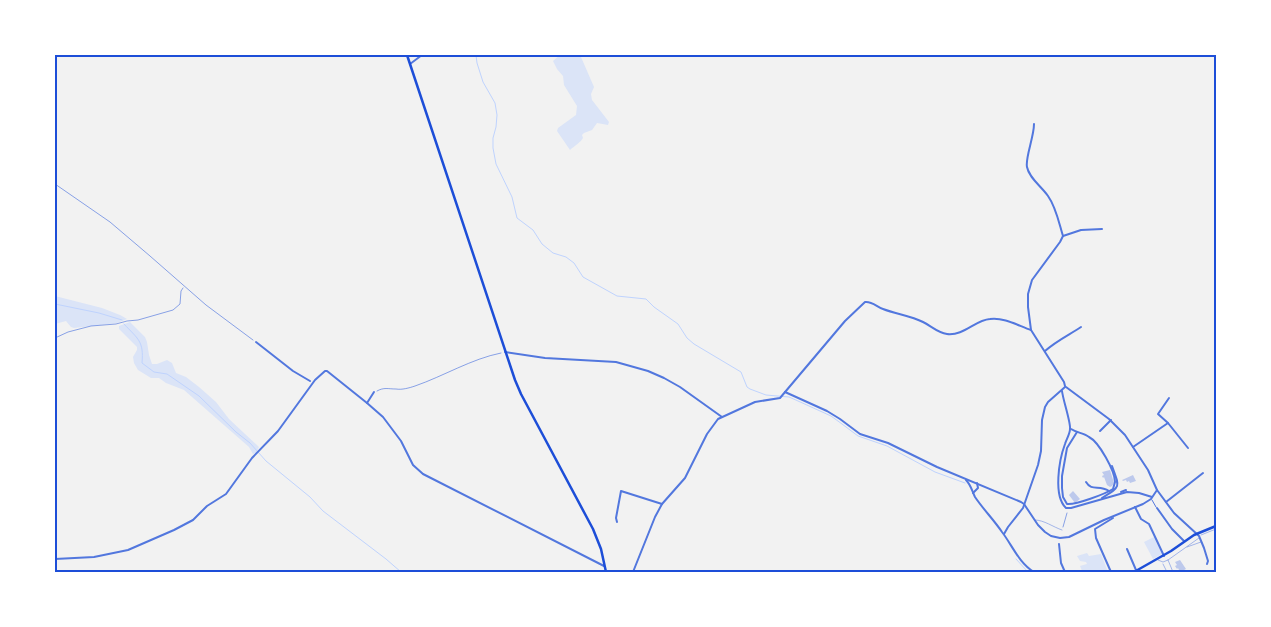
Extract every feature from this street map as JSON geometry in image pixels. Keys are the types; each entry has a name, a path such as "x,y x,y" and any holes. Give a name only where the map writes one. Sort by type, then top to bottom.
{"main road":[{"path":"407,55 515,380 593,529 601,549 606,572"},
{"path":"1135,571 1164,556 1184,542 1216,528"}],"street":[{"path":"410,64 422,55"},
{"path":"1034,124 1026,161 1027,168 1048,196 1063,236"},
{"path":"1102,229 1081,230 1063,236 1032,280 1028,294 1031,330 1065,386 1111,420 1125,435 1148,470 1156,490 1174,513 1199,536 1208,561 1207,564"},
{"path":"633,572 662,504 685,478 712,426 722,417 755,402 781,397 844,321 867,301 886,310 923,322 946,334 957,334 992,318 1031,330"},
{"path":"1045,351 1081,327"},
{"path":"256,342 313,384"},
{"path":"505,352 544,358 616,362 648,371 680,387 722,417"},
{"path":"55,559 94,557 128,550 193,520 208,506 226,494 258,452 278,431 316,380 327,371 383,417 401,441 413,465 422,474 606,567"},
{"path":"310,381 316,380"},
{"path":"1004,534 1022,511 1040,456 1043,412 1048,402 1062,391 1065,386"},
{"path":"1062,391 1071,429 1061,457 1058,484 1061,502 1066,508 1071,508 1120,494 1134,492 1152,498 1172,529 1184,542"},
{"path":"367,403 374,392"},
{"path":"785,392 827,411 860,434 888,442 937,467 1024,504 1034,520 1051,536 1060,538 1069,536 1122,514"},
{"path":"1169,398 1158,414 1168,423 1188,448"},
{"path":"1100,431 1111,420"},
{"path":"1133,447 1168,423"},
{"path":"1071,429 1088,436 1101,448 1116,481 1113,489 1110,491 1073,504 1067,504 1064,500 1062,482 1066,453 1072,438 1077,432"},
{"path":"1100,500 1115,490 1119,481 1112,466"},
{"path":"1166,502 1203,473"},
{"path":"964,478 970,483 974,493 1004,534 1013,551 1034,572"},
{"path":"1086,482 1089,487 1104,488 1110,491"},
{"path":"972,488 972,485 977,483"},
{"path":"974,493 978,488 977,483"},
{"path":"1120,494 1126,490"},
{"path":"1111,572 1096,538 1095,529 1108,520 1148,502 1156,490"},
{"path":"617,522 616,518 621,491 662,504"},
{"path":"1135,507 1141,519 1149,524 1164,556"},
{"path":"1059,544 1061,563 1065,572"},
{"path":"1128,549 1135,571"}],"lane":[{"path":"1034,520 1040,520 1062,530"},
{"path":"1156,560 1163,562 1168,560 1186,548 1199,536"},
{"path":"1186,548 1201,542"},
{"path":"1168,560 1173,572"},
{"path":"1163,562 1162,566 1167,572"}],"path":[{"path":"55,184 110,222 206,306 256,342"},
{"path":"55,338 68,332 91,326 138,320 173,310 180,304 181,291 184,287"},
{"path":"374,392 382,388 397,389 413,386 486,356 505,352"},
{"path":"1062,530 1067,511 1071,510 1071,508"}],"shaded area":[{"path":"560,55 578,55 581,57 594,87 591,94 592,100 609,122 608,125 597,123 592,130 582,135 582,140 570,150 557,131 558,128 576,115 577,106 564,85 563,76 553,61"},
{"path":"55,296 102,308 127,319 117,323 74,328 66,321 55,324"},
{"path":"130,322 145,337 152,364 167,360 172,363 176,373 186,377 216,402 229,419 259,447 256,453 253,454 249,447 184,390 159,378 151,378 138,370 133,357 137,347 119,329 119,326"},
{"path":"1154,537 1162,554 1153,559 1144,542"},
{"path":"1087,553 1089,556 1101,554 1108,572 1080,572 1082,571 1080,566 1087,564 1080,561 1077,556"}],"building":[{"path":"1110,470 1114,483 1110,487 1103,478 1102,472"},
{"path":"1133,475 1136,481 1130,483 1129,481 1122,480"},
{"path":"1073,491 1080,499 1075,503 1069,495"},
{"path":"1180,560 1186,569 1180,572 1175,566 1177,565 1175,562"}],"waterway":[{"path":"476,55 483,82 495,103 497,115 493,148 496,164 512,197 517,218 533,230 542,244 553,253 566,257 574,263 583,277 617,296 646,299 678,324 687,338 694,344 741,372 747,387 750,389 766,395 789,397 831,416 858,436 887,446 935,472 965,483"},
{"path":"55,304 122,320"},
{"path":"124,324 141,345 142,363 154,372 167,374 199,396 250,443 266,461 310,497 323,511 401,572"},
{"path":"1016,559 1028,572"}]}
